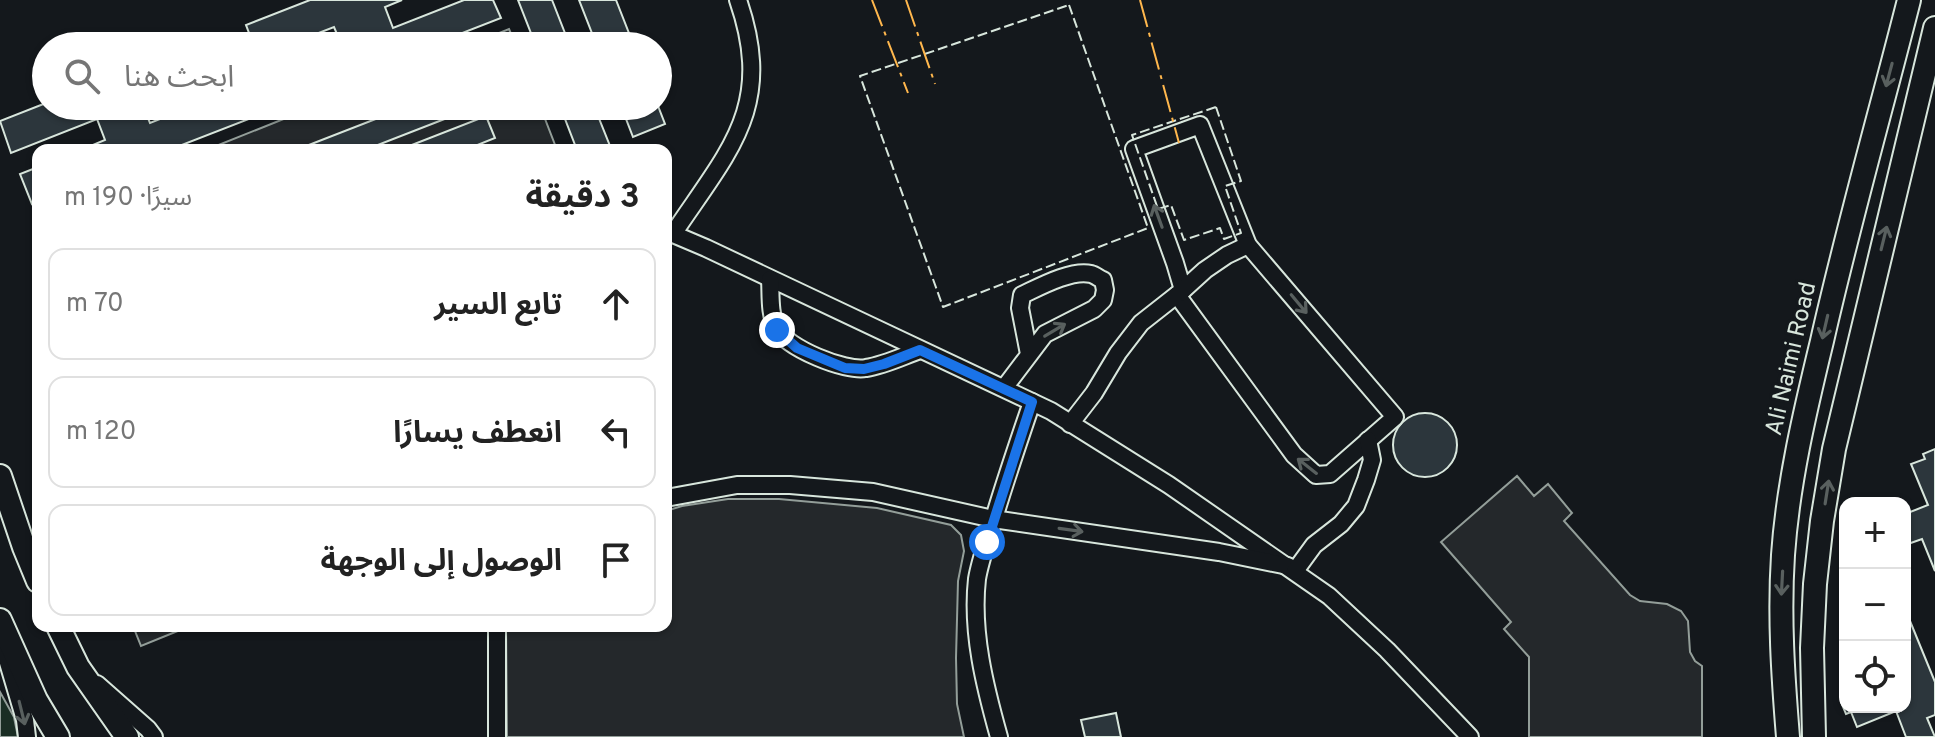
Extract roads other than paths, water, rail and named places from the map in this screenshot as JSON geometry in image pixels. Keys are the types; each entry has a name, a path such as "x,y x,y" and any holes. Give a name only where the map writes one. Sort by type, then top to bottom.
{"main road":[{"name":"Ali Naimi Road","path":"1788,737 1781,607 1783,553 1791,489 1805,413 1846,237 1909,0"},
{"path":"1814,737 1812,648 1815,584 1834,449 1935,28"},
{"path":"0,476 32,566"},
{"path":"0,620 36,700 58,737"},
{"path":"61,632 78,667 127,737"}],"street":[{"path":"738,0 749,40 752,76 748,108 737,137 717,172 673,234 1032,402 1169,485 1329,596 1387,650 1470,737"},
{"path":"1200,125 1248,245 1395,417 1330,474 1316,475 1294,455 1180,293 1175,263 1134,149 1200,125"},
{"path":"1070,424 1141,323 1205,270 1248,245"},
{"path":"1004,388 1045,334 1094,309 1103,300 1103,280 1093,274 1079,273 1022,295 1020,308 1029,354"},
{"path":"770,279 771,307 777,330 797,348 845,368 864,369 920,350"},
{"path":"999,737 980,658 977,577 1032,402"},
{"path":"1291,569 1314,545 1341,524 1356,506 1372,460 1368,440"},
{"path":"672,497 737,485 790,485 873,492 993,519 1219,552 1291,569"},
{"path":"497,632 497,737"},
{"path":"0,636 25,720 27,737"},
{"path":"78,667 154,737"}]}
